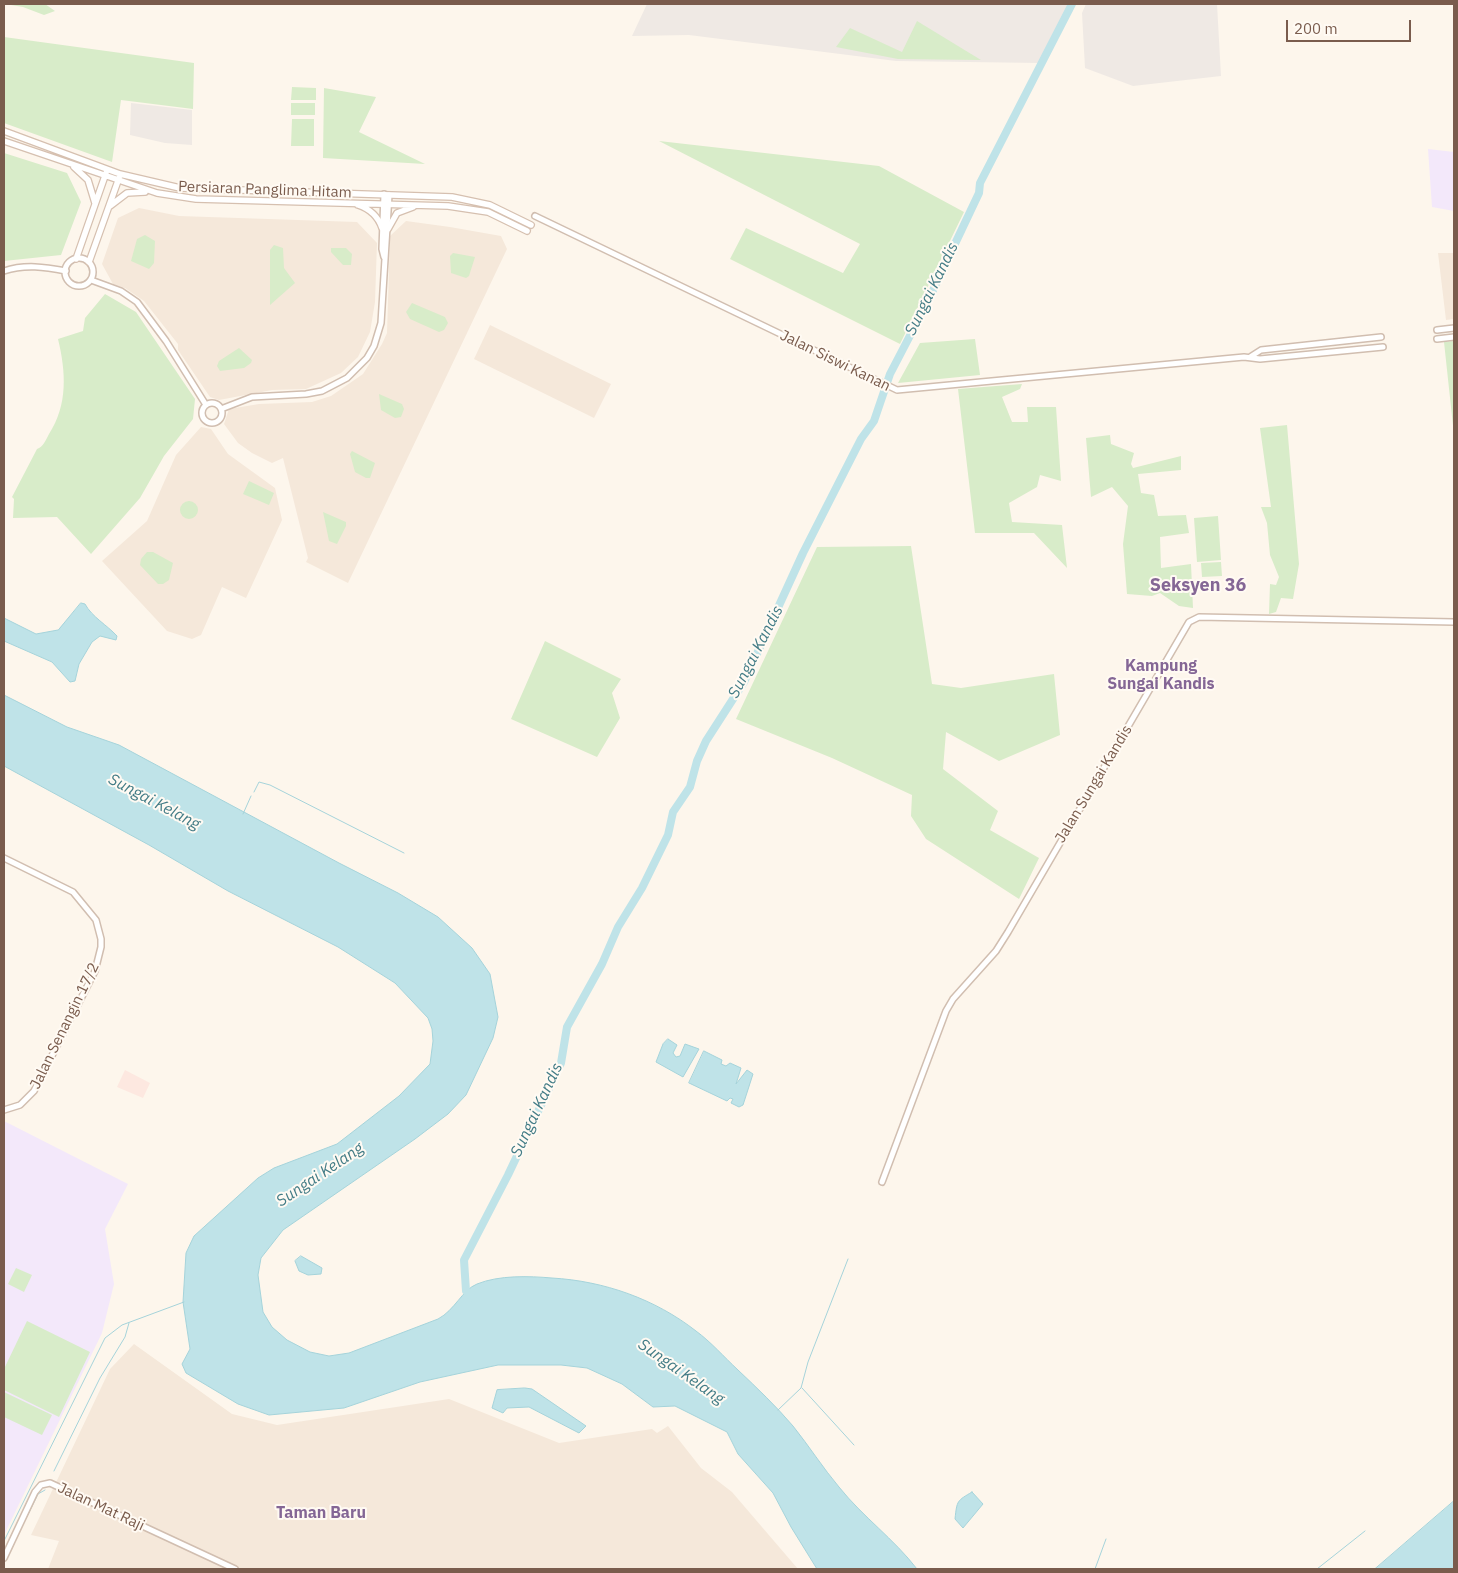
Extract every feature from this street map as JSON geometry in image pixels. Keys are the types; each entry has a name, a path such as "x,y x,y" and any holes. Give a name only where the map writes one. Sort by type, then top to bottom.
{"main road":[{"name":"Persiaran Panglima Hitam","path":"4,131 120,174 150,182 197,189 386,194 473,200 530,225"},
{"path":"4,141 105,176"},
{"path":"70,164 88,180 95,205"},
{"path":"76,259 108,169"},
{"path":"89,262 120,174"},
{"name":"Persiaran Panglima Hitam","path":"105,176 157,193 196,199 422,205 475,209 488,212 527,231"},
{"path":"107,210 118,198 126,193 157,193"},
{"path":"351,203 367,208 377,216 385,229 397,213 422,205"}],"street":[{"path":"221,409 252,397 306,394 322,391 347,378 367,358 380,332 384,258 382,249 385,229 386,194"},
{"name":"Jalan Siswi Kanan","path":"535,216 882,384 898,390 1249,357 1260,359 1383,347"},
{"path":"76,259 89,262 93,271 91,280 84,285 75,285 68,280 66,271 69,263 76,259"},
{"path":"4,271 28,266 66,271"},
{"path":"91,280 121,292 137,302 166,341 206,405"},
{"path":"1437,330 1451,328"},
{"path":"1451,328 1444,334 1452,338"},
{"name":"Jalan Siswi Kanan","path":"1249,357 1261,350 1381,337"},
{"path":"1367,338 1375,342 1368,349"},
{"path":"1437,339 1452,338"},
{"path":"206,405 214,404 221,409"},
{"path":"206,405 202,416 212,424 220,420 221,409"},
{"name":"Jalan Sungai Kandis","path":"882,1182 948,1006 996,951 1008,932 1189,622 1199,617 1454,622"},
{"name":"Jalan Senangin 17/2","path":"4,858 73,892 96,920 101,947 95,971 34,1091 20,1105 4,1110"},
{"name":"Jalan Mat Raji","path":"4,1558 35,1492 41,1485 50,1483 235,1569"}],"shaded area":[{"path":"647,4 1070,4 1040,63 896,61 689,35 632,36"},
{"path":"1086,4 1217,4 1221,76 1133,86 1085,68 1082,13"},
{"path":"131,103 192,110 192,145 165,143 130,135"},
{"path":"1428,149 1454,152 1454,211 1432,207"},
{"path":"139,208 179,216 357,222 377,243 375,302 370,332 358,357 341,373 306,389 272,390 219,400 210,397 178,350 178,344 144,301 125,288 113,284 102,264 118,218"},
{"path":"406,221 501,236 507,249 348,583 306,562 308,558 283,458 272,463 252,453 238,443 224,424 229,409 259,404 312,402 331,396 363,374 387,333 390,236"},
{"path":"1438,253 1454,253 1454,319 1446,320"},
{"path":"490,325 611,384 594,418 474,359"},
{"path":"201,427 211,429 228,454 275,488 282,520 246,598 222,587 201,635 192,639 167,631 102,561 147,521 176,455"},
{"path":"125,1070 150,1083 143,1098 117,1087"},
{"path":"4,1121 128,1184 105,1229 114,1284 102,1333 4,1535"},
{"path":"134,1344 232,1414 277,1425 449,1399 559,1443 652,1429 657,1433 668,1426 701,1468 732,1492 798,1569 48,1569 59,1541 31,1535 110,1369"}],"green space":[{"path":"5,4 45,4 55,11 44,15 23,7"},
{"path":"917,21 981,60 898,59 836,47 850,28 902,52"},
{"path":"4,37 194,63 193,109 121,100 112,162 4,123"},
{"path":"292,87 316,88 316,100 291,100"},
{"path":"324,88 376,97 359,132 425,164 323,158"},
{"path":"291,103 315,103 315,115 291,115"},
{"path":"292,119 314,119 314,146 291,146"},
{"path":"659,141 879,166 964,212 900,344 730,259 746,228 843,273 860,244"},
{"path":"4,153 67,173 81,202 61,255 4,261"},
{"path":"145,235 155,241 154,263 149,269 131,261 137,239"},
{"path":"274,245 283,248 284,268 295,283 270,305 270,250"},
{"path":"331,248 346,248 352,254 351,265 343,265 331,252"},
{"path":"453,253 475,257 469,276 466,278 451,273 450,256"},
{"path":"105,294 136,312 195,399 193,419 164,456 140,498 91,554 57,517 13,518 14,499 12,497 37,449 45,441 60,412 64,376 58,339 83,331 85,318"},
{"path":"412,303 445,317 448,323 444,330 439,332 410,319 406,312"},
{"path":"975,339 980,375 898,383 920,343"},
{"path":"1454,341 1454,435 1444,342"},
{"path":"239,348 252,360 251,363 244,368 220,371 217,366 219,361"},
{"path":"1022,384 1020,389 1002,397 1012,422 1028,422 1027,407 1056,407 1061,481 1040,475 1037,487 1009,503 1012,522 1062,525 1067,568 1034,533 975,533 958,389"},
{"path":"379,394 402,404 404,409 401,417 395,418 381,410"},
{"path":"1287,425 1299,564 1293,599 1281,598 1276,612 1269,614 1270,584 1276,585 1279,577 1270,555 1267,523 1261,507 1271,507 1260,428"},
{"path":"1110,435 1111,444 1134,453 1131,464 1133,468 1181,456 1181,470 1138,474 1141,493 1154,495 1158,516 1186,515 1189,533 1160,537 1161,568 1191,564 1193,608 1179,606 1160,593 1152,596 1127,594 1123,544 1128,506 1112,487 1091,497 1086,438"},
{"path":"352,451 375,463 370,478 355,472 350,454"},
{"path":"249,481 274,493 269,505 243,494"},
{"path":"185,501 193,501 198,506 196,517 185,519 180,514 180,506"},
{"path":"323,512 346,522 346,526 337,544 329,541"},
{"path":"1218,516 1221,560 1197,562 1194,518"},
{"path":"911,546 932,684 961,688 1054,674 1060,735 999,761 946,732 943,769 998,811 990,830 1039,858 1019,899 926,839 911,816 912,795 832,758 736,719 817,547"},
{"path":"147,552 153,552 173,563 169,580 163,584 158,584 140,565 141,559"},
{"path":"1221,562 1222,576 1202,577 1201,563"},
{"path":"545,641 621,679 612,693 620,718 597,757 511,719"},
{"path":"16,1268 32,1275 24,1292 8,1284"},
{"path":"27,1321 90,1352 59,1417 4,1390 4,1369"},
{"path":"4,1392 52,1415 42,1435 4,1417"}],"water":[{"path":"81,603 85,604 117,636 116,640 100,636 92,642 79,664 75,681 70,682 52,662 4,641 4,618 36,634 58,630"},
{"name":"Sungai Kelang","path":"4,695 67,727 119,745 398,893 438,917 472,948 490,974 498,1017 493,1038 466,1095 448,1114 415,1139 283,1230 261,1258 258,1275 263,1312 272,1327 287,1340 310,1352 329,1356 349,1353 438,1319 449,1311 472,1287 495,1279 543,1277 571,1280 591,1283 628,1294 664,1310 702,1335 787,1419 848,1498 917,1569 817,1569 773,1493 738,1454 727,1432 675,1406 653,1407 622,1384 587,1368 561,1365 498,1365 420,1382 344,1408 269,1415 238,1404 186,1373 182,1364 190,1349 183,1302 186,1253 194,1236 258,1178 274,1168 337,1144 399,1096 430,1064 433,1041 432,1029 428,1018 395,983 338,947 228,891 149,845 4,766"},
{"path":"668,1039 677,1045 673,1053 676,1057 680,1056 685,1044 699,1049 683,1077 656,1062 663,1044"},
{"path":"704,1051 722,1060 721,1064 726,1066 730,1063 741,1068 736,1084 747,1070 753,1074 743,1105 739,1107 731,1103 733,1099 730,1098 727,1101 689,1083"},
{"path":"301,1256 322,1268 321,1274 308,1275 299,1271 295,1261"},
{"path":"532,1389 586,1426 579,1433 529,1407 507,1408 503,1413 492,1408 497,1390"},
{"path":"972,1492 983,1504 963,1528 955,1519 956,1508 961,1499"},
{"path":"1454,1501 1454,1569 1375,1569"}],"waterway":[{"name":"Sungai Kandis","path":"472,1297 466,1291 464,1260 508,1175 561,1063 567,1027 602,964 618,927 642,888 668,835 673,812 690,787 697,761 706,741 744,682 803,553 861,439 874,421 890,374 927,303 979,193 980,183 1072,4"},
{"path":"254,792 259,782 270,785 404,853"},
{"path":"243,814 251,796"},
{"path":"778,1410 801,1388 808,1362 848,1259"},
{"path":"4,1541 105,1338 122,1325 184,1302"},
{"path":"54,1471 100,1378 125,1337 129,1323"},
{"path":"802,1388 854,1445"},
{"path":"11,1549 38,1494 45,1490"},
{"path":"1317,1569 1365,1531"},
{"path":"1095,1569 1106,1539"}],"district":[{"name":"Seksyen 36","path":"1198,586"},
{"name":"Kampung Sungai Kandis","path":"1161,675"},
{"name":"Taman Baru","path":"321,1513"}]}
